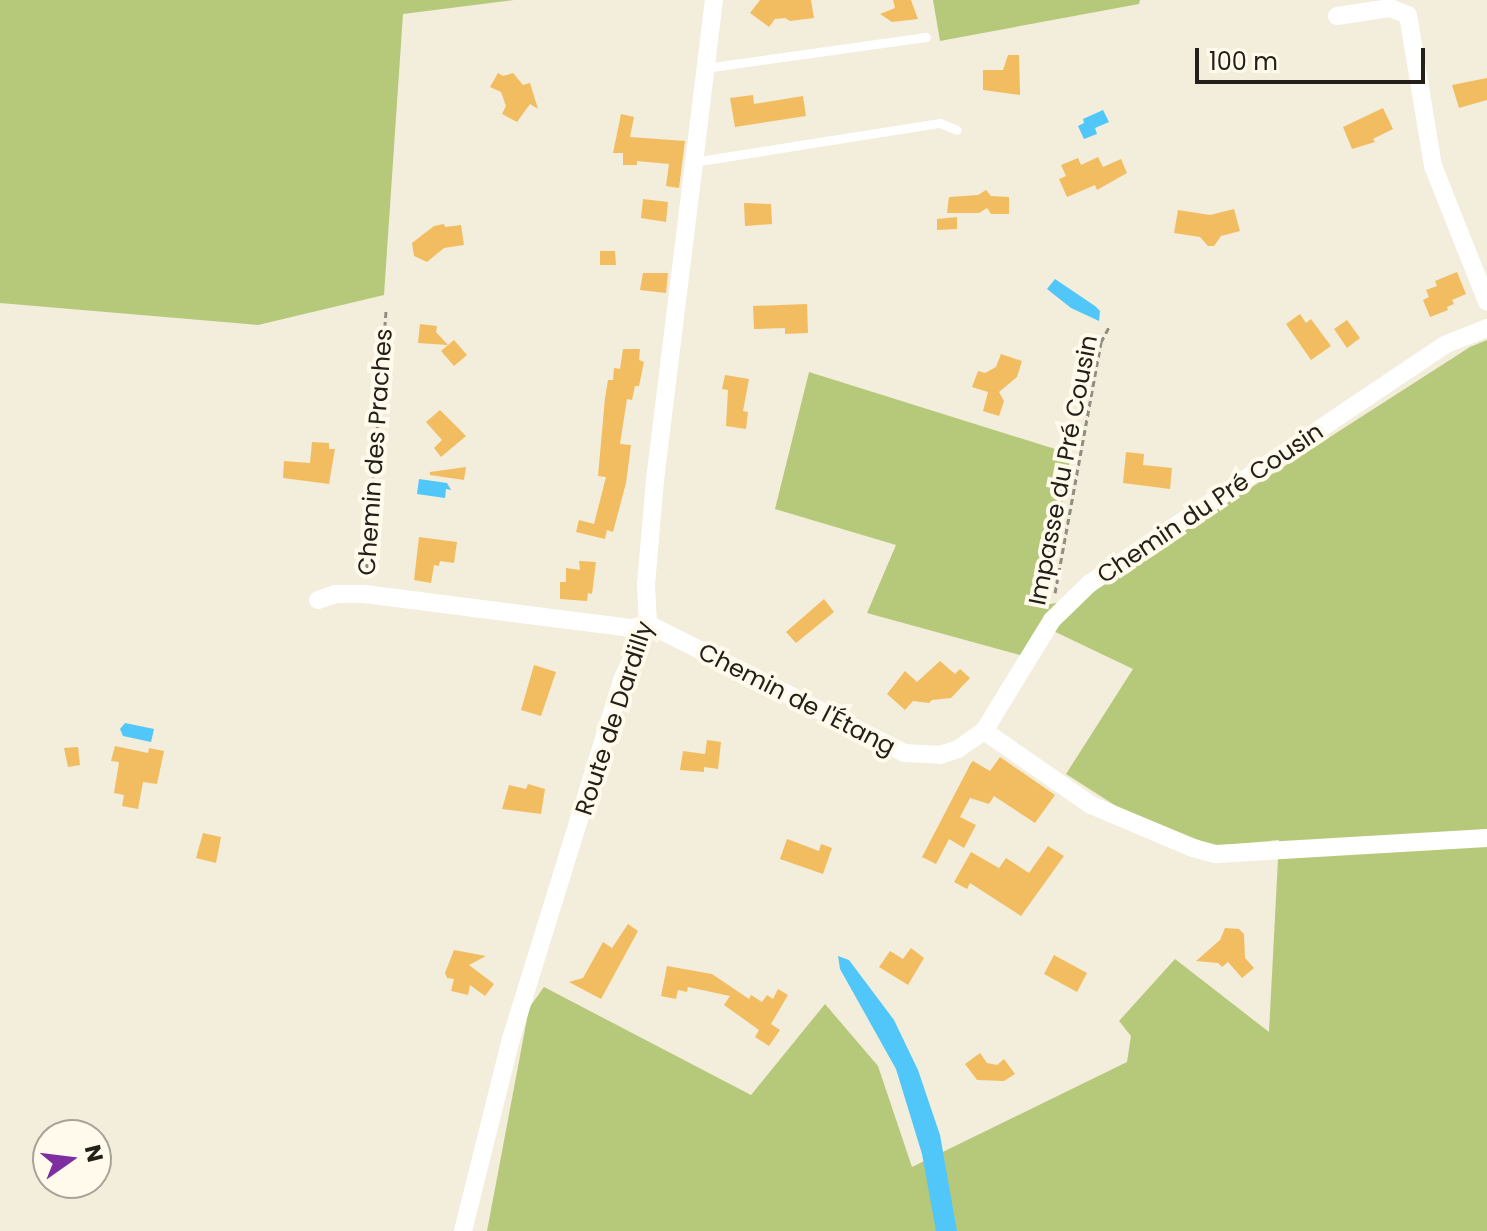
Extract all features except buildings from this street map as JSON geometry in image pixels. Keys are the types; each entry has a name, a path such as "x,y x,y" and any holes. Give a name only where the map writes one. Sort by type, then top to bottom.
{"street":[{"name":"Route de Dardilly","path":"463,1231 511,1039 623,678 648,624 646,585 655,480 714,0"},
{"path":"1337,16 1390,8 1408,15 1433,166 1487,302"},
{"name":"Chemin du Pré Cousin","path":"984,731 1052,620 1089,584 1444,345 1487,328"},
{"name":"Chemin des Praches","path":"318,600 335,594 365,594 632,628 648,624"},
{"name":"Chemin de l'Étang","path":"648,624 904,753 940,755 958,749 984,731"},
{"path":"984,731 1091,805 1193,848 1216,854 1487,838"}],"lane":[{"path":"705,68 926,37"},
{"path":"693,162 940,123 957,130"}],"path":[{"name":"Chemin des Praches","path":"365,594 386,310"},
{"name":"Impasse du Pré Cousin","path":"1052,620 1101,342 1109,327"}],"green space":[{"path":"0,0 514,0 403,14 384,295 258,325 0,303"},
{"path":"933,0 1140,0 1139,4 940,41"},
{"path":"1487,340 1487,1231 487,1231 529,1008 544,987 751,1095 825,1004 878,1066 912,1167 1127,1062 1131,1036 1119,1021 1175,959 1269,1032 1279,840 1213,846 1116,806 1066,774 1133,669 1045,627 1020,655 867,613 896,545 775,509 809,372 1071,454 1045,605 1078,599 1470,347"}],"water":[{"path":"1103,110 1109,122 1095,128 1097,134 1084,139 1078,126 1084,123 1083,119"},
{"path":"1055,279 1095,306 1100,311 1099,321 1071,308 1047,289"},
{"path":"419,479 447,483 451,490 446,489 445,498 417,494"},
{"path":"125,723 154,729 151,742 123,736 120,729"},
{"path":"838,956 849,960 894,1020 918,1070 940,1135 957,1231 936,1231 922,1154 896,1069 840,969"}]}
